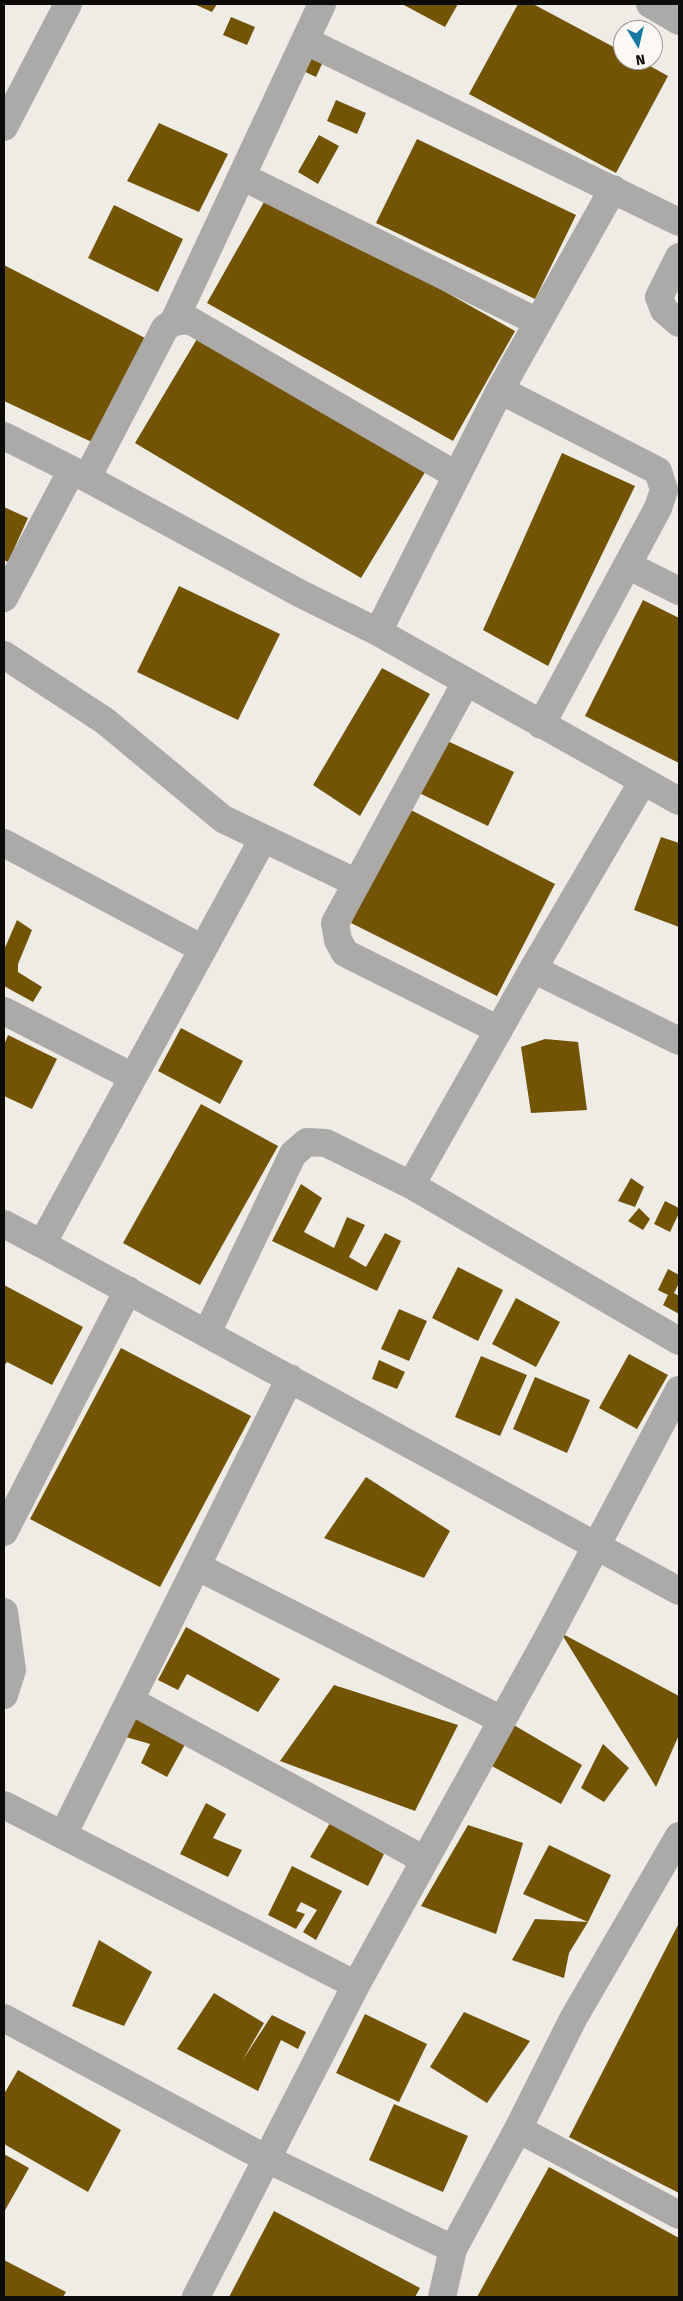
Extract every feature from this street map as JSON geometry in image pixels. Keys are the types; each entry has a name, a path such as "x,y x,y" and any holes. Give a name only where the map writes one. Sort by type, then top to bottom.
{"street":[{"path":"4,128 68,4"},
{"path":"4,598 165,328 174,321 306,42 322,4"},
{"path":"650,4 679,21"},
{"path":"306,42 679,222"},
{"path":"242,176 538,322"},
{"path":"378,632 500,390 613,189"},
{"path":"679,257 659,297 664,310 679,323"},
{"path":"174,321 191,321 456,475"},
{"path":"500,390 658,471 664,490 658,508 541,725"},
{"path":"4,436 79,474 300,594 378,632 679,801"},
{"path":"627,565 679,591"},
{"path":"4,655 105,721 222,818 357,883"},
{"path":"466,682 335,923 338,940 345,953 499,1030"},
{"path":"412,1185 533,969 644,781"},
{"path":"42,1244 263,838"},
{"path":"4,843 203,949"},
{"path":"533,969 679,1041"},
{"path":"4,1011 133,1077"},
{"path":"207,1333 293,1154 307,1142 326,1143 412,1185 679,1341"},
{"path":"4,1224 679,1591"},
{"path":"4,1532 128,1290"},
{"path":"63,1836 290,1378"},
{"path":"196,2297 356,1985 502,1720 679,1390"},
{"path":"198,1566 502,1720"},
{"path":"4,1612 12,1670 4,1695"},
{"path":"131,1701 425,1860"},
{"path":"4,1805 356,1985"},
{"path":"446,2296 453,2249 518,2129 572,2019 679,1836"},
{"path":"4,2018 268,2159 453,2249"},
{"path":"518,2129 679,2215"}],"building":[{"path":"194,4 217,4 212,12"},
{"path":"402,4 458,4 445,27"},
{"path":"518,4 533,4 613,47 613,70 657,70 668,76 616,173 469,94"},
{"path":"231,17 255,27 247,45 223,35"},
{"path":"309,48 326,55 316,77 299,69"},
{"path":"336,100 366,113 357,134 327,121"},
{"path":"159,123 228,154 199,212 127,181"},
{"path":"319,135 339,146 318,184 298,172"},
{"path":"417,139 576,215 535,299 376,223"},
{"path":"269,193 515,331 453,441 207,303"},
{"path":"114,205 183,239 158,292 88,258"},
{"path":"4,265 147,339 94,443 4,401"},
{"path":"200,334 427,469 361,578 135,443"},
{"path":"562,453 635,486 548,666 483,630"},
{"path":"4,507 28,518 8,562 4,560"},
{"path":"179,586 280,634 238,720 137,672"},
{"path":"643,600 679,618 679,763 585,716"},
{"path":"382,668 430,694 360,816 313,785"},
{"path":"441,738 514,772 488,826 415,791"},
{"path":"409,809 555,884 497,996 351,923"},
{"path":"661,837 679,843 679,927 634,910"},
{"path":"17,920 32,930 18,964 18,972 42,987 33,1002 4,986 4,950"},
{"path":"181,1028 243,1061 220,1104 158,1071"},
{"path":"8,1035 57,1059 32,1109 4,1096 4,1045"},
{"path":"545,1039 578,1042 587,1110 531,1113 521,1047"},
{"path":"201,1104 278,1146 200,1285 123,1243"},
{"path":"631,1178 644,1187 635,1207 618,1201"},
{"path":"301,1184 322,1198 304,1232 334,1248 347,1217 365,1225 349,1257 366,1267 385,1233 401,1241 377,1291 272,1241"},
{"path":"665,1201 679,1208 679,1213 670,1232 654,1224"},
{"path":"639,1208 650,1219 643,1230 628,1221"},
{"path":"458,1267 503,1290 478,1341 432,1318"},
{"path":"668,1269 679,1275 679,1283 674,1293 679,1296 679,1314 663,1305 668,1295 658,1290"},
{"path":"4,1285 83,1327 52,1385 7,1362 4,1366"},
{"path":"516,1298 560,1322 536,1367 492,1344"},
{"path":"399,1309 427,1321 409,1361 381,1349"},
{"path":"121,1348 251,1416 160,1587 30,1519"},
{"path":"629,1354 668,1375 637,1429 599,1408"},
{"path":"481,1356 527,1375 500,1436 455,1417"},
{"path":"379,1360 405,1372 397,1389 372,1379"},
{"path":"535,1377 590,1400 567,1453 513,1429"},
{"path":"366,1477 450,1531 424,1578 324,1538"},
{"path":"186,1627 280,1679 258,1712 187,1674 178,1690 158,1680"},
{"path":"561,1633 679,1696 679,1735 656,1787"},
{"path":"334,1685 458,1725 415,1811 280,1761"},
{"path":"137,1711 189,1737 167,1777 141,1763 150,1744 126,1737"},
{"path":"512,1724 582,1765 561,1804 490,1765"},
{"path":"603,1744 629,1768 604,1802 581,1788"},
{"path":"206,1803 226,1814 213,1838 242,1850 228,1877 180,1854"},
{"path":"330,1823 384,1854 368,1886 310,1857"},
{"path":"468,1825 523,1843 496,1934 421,1906"},
{"path":"549,1845 611,1875 588,1922 523,1894"},
{"path":"292,1866 342,1891 316,1940 303,1932 317,1910 301,1902 296,1911 305,1914 296,1929 268,1915"},
{"path":"535,1919 588,1922 569,1953 564,1978 512,1960"},
{"path":"679,1923 679,2193 569,2137"},
{"path":"99,1940 152,1972 124,2026 72,2006"},
{"path":"214,1993 264,2023 242,2061 272,2015 306,2032 298,2049 281,2040 258,2091 177,2049"},
{"path":"464,2012 530,2041 487,2103 430,2067"},
{"path":"365,2014 427,2044 399,2102 336,2073"},
{"path":"18,2070 121,2130 88,2192 4,2144 4,2094"},
{"path":"394,2104 468,2136 443,2192 369,2160"},
{"path":"4,2154 29,2168 4,2212"},
{"path":"549,2167 679,2238 679,2297 477,2297"},
{"path":"274,2211 420,2288 415,2297 229,2297"},
{"path":"4,2260 66,2292 63,2297 4,2297"}]}
